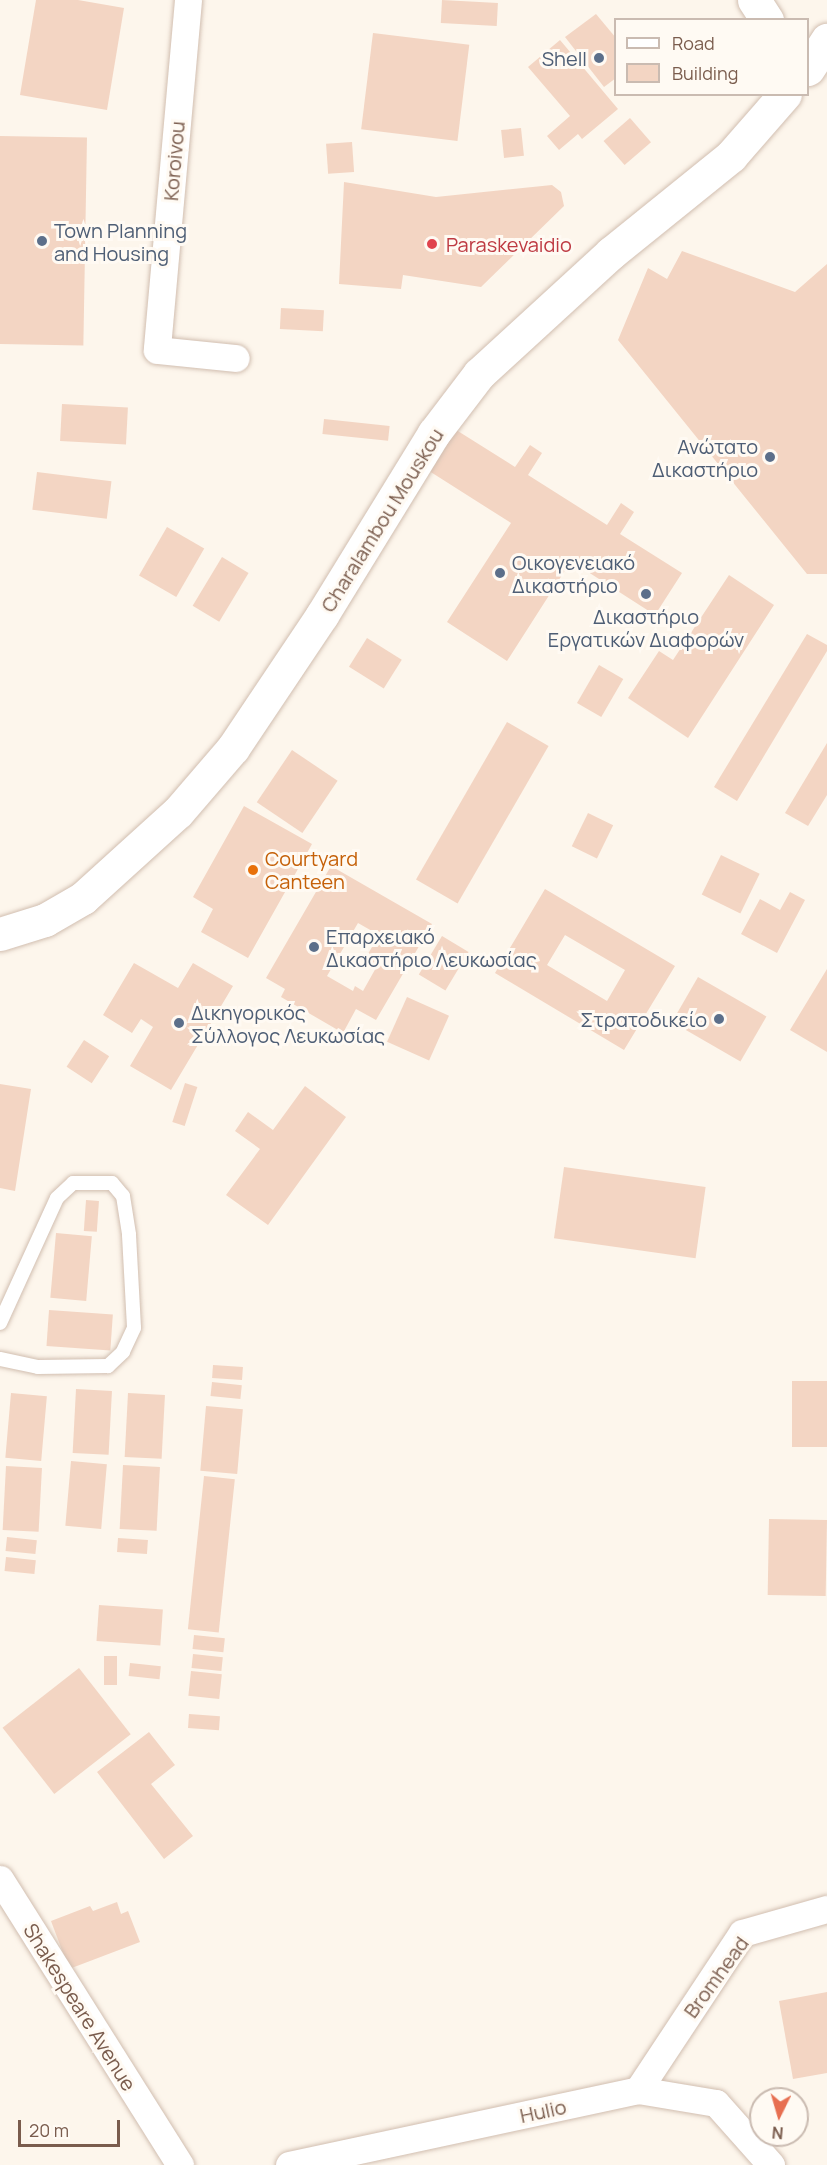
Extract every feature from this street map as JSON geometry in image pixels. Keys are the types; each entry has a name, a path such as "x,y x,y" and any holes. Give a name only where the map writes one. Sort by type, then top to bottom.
{"street":[{"name":"Koroivou","path":"188,0 157,350 236,358"},
{"path":"754,0 766,18"},
{"path":"809,66 827,40"},
{"name":"Charalambou Mouskou","path":"0,934 45,920 83,898 178,812 233,748 322,615 434,433 479,374 602,261 731,156 778,98"},
{"name":"Shakespeare Avenue","path":"0,1879 180,2165"},
{"name":"Bromhead","path":"638,2090 742,1934 827,1909"},
{"name":"Hulio","path":"289,2165 638,2090 716,2103 771,2165"}],"lane":[{"path":"0,1323 57,1198 73,1183 112,1183 123,1196 129,1235 134,1328 123,1352 108,1366 38,1367 0,1359"}],"building":[{"path":"36,0 78,0 124,8 107,110 20,95"},
{"path":"442,0 498,3 497,26 441,23"},
{"name":"Shell","path":"596,14 614,36 614,80 604,87 565,37"},
{"path":"373,33 469,45 457,141 361,129"},
{"path":"560,40 618,109 582,139 578,134 559,150 547,136 570,116 528,67"},
{"path":"630,118 651,142 625,165 604,141"},
{"path":"521,128 524,156 504,158 501,130"},
{"name":"Town Planning and Housing","path":"0,136 87,138 83,345 0,344"},
{"path":"352,142 354,172 328,174 326,144"},
{"name":"Paraskevaidio","path":"344,182 436,197 552,185 561,192 564,206 481,287 403,275 401,289 339,284"},
{"name":"Ανώτατο Δικαστήριο","path":"682,251 795,292 827,264 827,574 807,574 618,340 648,268 667,279"},
{"path":"281,308 324,310 323,331 280,329"},
{"path":"62,404 128,407 126,444 60,441"},
{"path":"324,419 390,426 388,441 322,434"},
{"path":"453,428 515,467 530,445 542,453 528,475 607,525 621,503 634,512 620,534 682,573 655,615 571,561 507,661 447,622 511,523 426,469"},
{"path":"37,472 111,481 107,519 32,510"},
{"path":"167,527 204,548 176,597 139,575"},
{"path":"222,557 249,573 219,622 193,606"},
{"path":"729,575 774,605 688,738 628,698 659,651 673,660"},
{"path":"807,634 827,645 827,651 737,801 714,787"},
{"path":"367,638 402,660 384,689 349,667"},
{"path":"599,665 623,679 601,717 577,703"},
{"name":"Επαρχειακό Δικαστήριο Λευκωσίας","path":"507,722 549,746 458,904 416,880"},
{"path":"827,743 827,795 808,826 785,813"},
{"path":"292,750 338,781 302,833 257,802"},
{"name":"Courtyard Canteen","path":"244,806 312,844 248,958 201,932 213,909 193,897"},
{"path":"588,813 613,825 597,859 572,846"},
{"path":"721,855 760,874 740,913 702,895"},
{"name":"Επαρχειακό Δικαστήριο Λευκωσίας","path":"331,866 432,924 376,1020 356,1009 343,1033 281,997 285,989 266,978","holes":["358,923 379,935 365,959 377,966 363,991 355,986 353,991 327,976"]},
{"path":"545,889 675,966 624,1050 495,973","holes":["565,935 625,970 607,1001 547,965"]},
{"path":"790,892 805,900 777,953 741,934 760,899 780,910"},
{"path":"442,936 469,952 445,991 419,975"},
{"name":"Δικηγορικός Σύλλογος Λευκωσίας","path":"134,963 178,988 193,963 233,986 171,1090 130,1066 153,1027 141,1019 132,1033 103,1015"},
{"path":"827,969 827,1052 790,1030"},
{"name":"Στρατοδικείο","path":"698,977 766,1016 740,1062 672,1022"},
{"path":"407,997 449,1016 429,1060 387,1042"},
{"path":"84,1040 109,1056 92,1083 67,1067"},
{"path":"185,1083 197,1087 185,1126 172,1122"},
{"path":"0,1084 31,1089 15,1191 0,1188"},
{"path":"305,1086 346,1117 268,1225 226,1195 260,1149 235,1131 248,1112 273,1130"},
{"path":"564,1167 706,1187 696,1258 554,1238"},
{"path":"86,1200 99,1201 97,1232 84,1231"},
{"path":"56,1233 92,1236 86,1301 50,1298"},
{"path":"49,1310 113,1314 110,1350 46,1346"},
{"path":"213,1365 243,1367 242,1380 212,1378"},
{"path":"792,1381 827,1381 827,1447 792,1447"},
{"path":"212,1382 242,1385 240,1399 211,1396"},
{"path":"76,1389 112,1391 109,1455 73,1453"},
{"path":"11,1393 47,1396 41,1461 5,1458"},
{"path":"128,1393 165,1395 162,1459 125,1457"},
{"path":"206,1406 243,1409 237,1474 200,1471"},
{"path":"71,1461 107,1464 101,1529 65,1526"},
{"path":"123,1465 160,1467 157,1531 120,1529"},
{"path":"6,1466 42,1468 39,1532 3,1530"},
{"path":"204,1476 235,1479 219,1632 188,1629"},
{"path":"769,1519 827,1520 826,1596 768,1595"},
{"path":"7,1537 37,1540 35,1554 6,1551"},
{"path":"118,1538 148,1540 147,1554 117,1552"},
{"path":"6,1557 36,1560 34,1574 5,1571"},
{"path":"99,1605 163,1609 160,1645 96,1641"},
{"path":"194,1635 225,1638 223,1652 193,1649"},
{"path":"193,1654 223,1657 221,1671 192,1668"},
{"path":"104,1656 117,1656 117,1685 104,1685"},
{"path":"130,1663 161,1666 159,1679 129,1676"},
{"path":"79,1668 131,1734 54,1794 3,1728"},
{"path":"191,1671 222,1674 219,1699 188,1696"},
{"path":"189,1714 220,1716 219,1730 188,1728"},
{"path":"149,1732 175,1765 151,1784 193,1836 164,1859 97,1772"},
{"path":"117,1902 121,1914 128,1911 140,1942 69,1969 51,1921 90,1906 93,1911"},
{"path":"827,1992 827,2073 793,2079 779,2001"}],"place":[{"name":"Shell","path":"599,58"},
{"name":"Town Planning and Housing","path":"42,241"},
{"name":"Paraskevaidio","path":"432,244"},
{"name":"Ανώτατο Δικαστήριο","path":"770,457"},
{"name":"Οικογενειακό Δικαστήριο","path":"500,573"},
{"name":"Δικαστήριο Εργατικών Διαφορών","path":"646,594"},
{"name":"Courtyard Canteen","path":"253,870"},
{"name":"Επαρχειακό Δικαστήριο Λευκωσίας","path":"314,947"},
{"name":"Στρατοδικείο","path":"719,1019"},
{"name":"Δικηγορικός Σύλλογος Λευκωσίας","path":"179,1023"}]}
